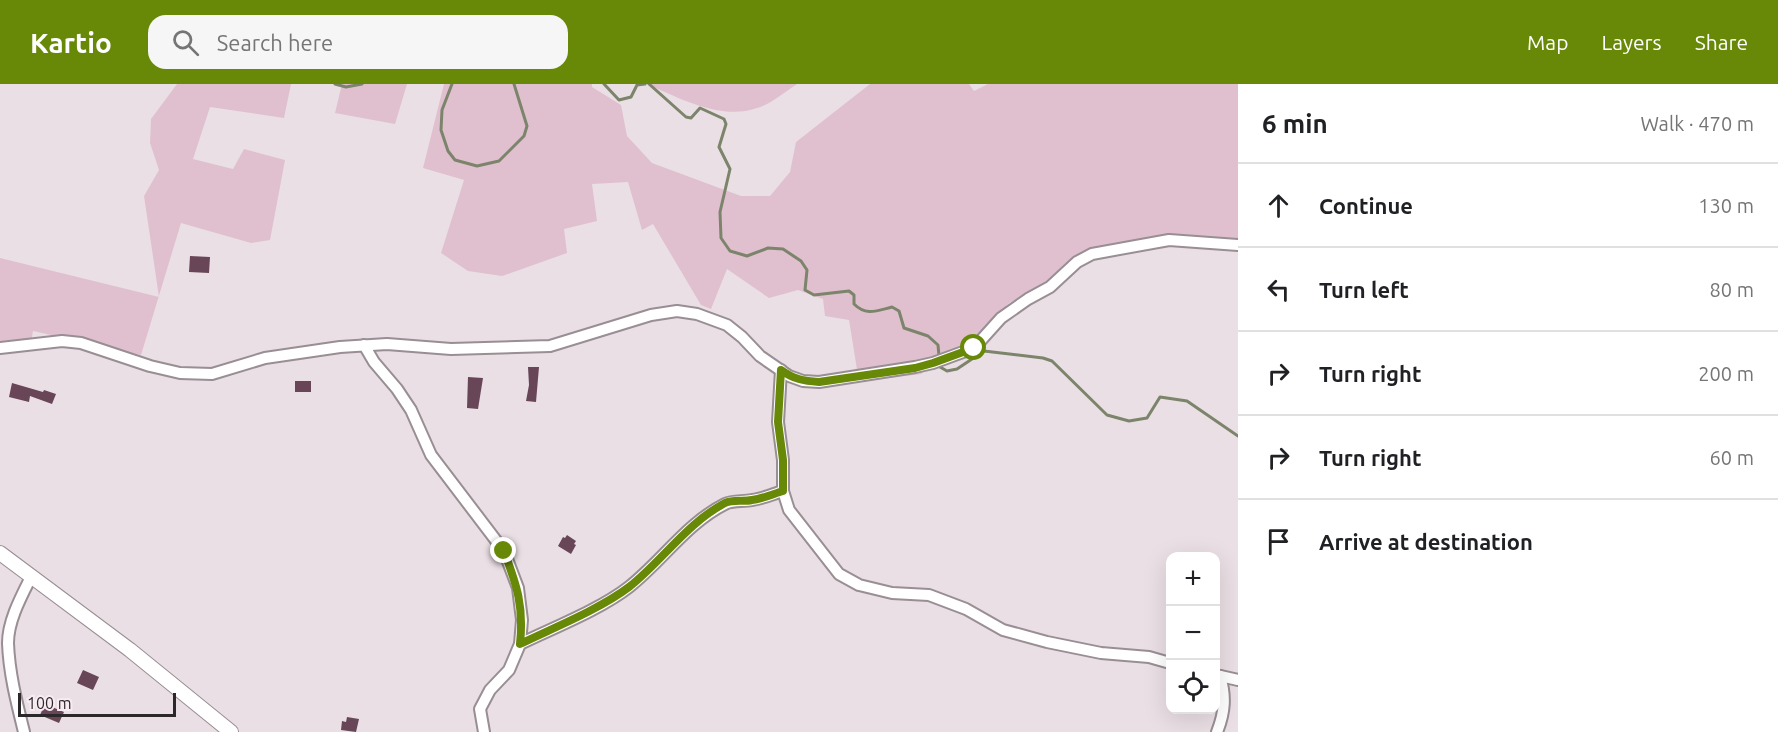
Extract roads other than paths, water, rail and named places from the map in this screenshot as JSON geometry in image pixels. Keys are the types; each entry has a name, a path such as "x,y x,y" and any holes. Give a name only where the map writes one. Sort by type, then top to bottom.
{"street":[{"path":"0,348 71,342 150,366 195,374 212,374 265,358 364,345 387,344 451,349 550,346 651,315 677,311 697,314 727,325 742,337 760,357 789,376 803,381 819,382 933,363 974,348 1001,318 1050,287 1077,262 1092,254 1169,240 1238,244"},
{"path":"364,345 374,362 411,410 431,455 504,551 518,588 522,620 520,644 509,670 490,690 480,709 484,732"},
{"path":"781,370 778,422 783,460 783,491 789,510 839,574 859,585 892,593 929,595 966,609 1003,630 1047,642 1101,652 1149,657 1166,662"},
{"path":"520,644 582,614 626,589 650,570 690,529 728,502 754,500 783,491"},
{"path":"0,553 130,650 231,732"},
{"path":"24,732 15,697 8,642 12,620 31,577"},
{"path":"1220,676 1238,680"},
{"path":"1217,732 1222,718 1225,693 1220,680"}],"waterway":[{"path":"335,84 346,87 362,84"},
{"path":"452,84 442,110 441,130 448,151 455,160 477,166 499,161 524,136 527,126 514,84"},
{"path":"604,84 619,100 631,97 637,85 645,84"},
{"path":"649,84 686,117 691,118 700,108 724,119 726,124 719,147 730,169 720,212 721,238 730,251 747,256 768,248 783,249 801,261 807,270 805,290 814,295 849,291 854,295 854,304 863,310 872,312 892,307 899,311 904,328 928,336 938,345 940,367 947,371 957,369 984,351 1043,358 1052,361 1107,415 1129,421 1147,418 1160,397 1187,401 1238,436"}]}
